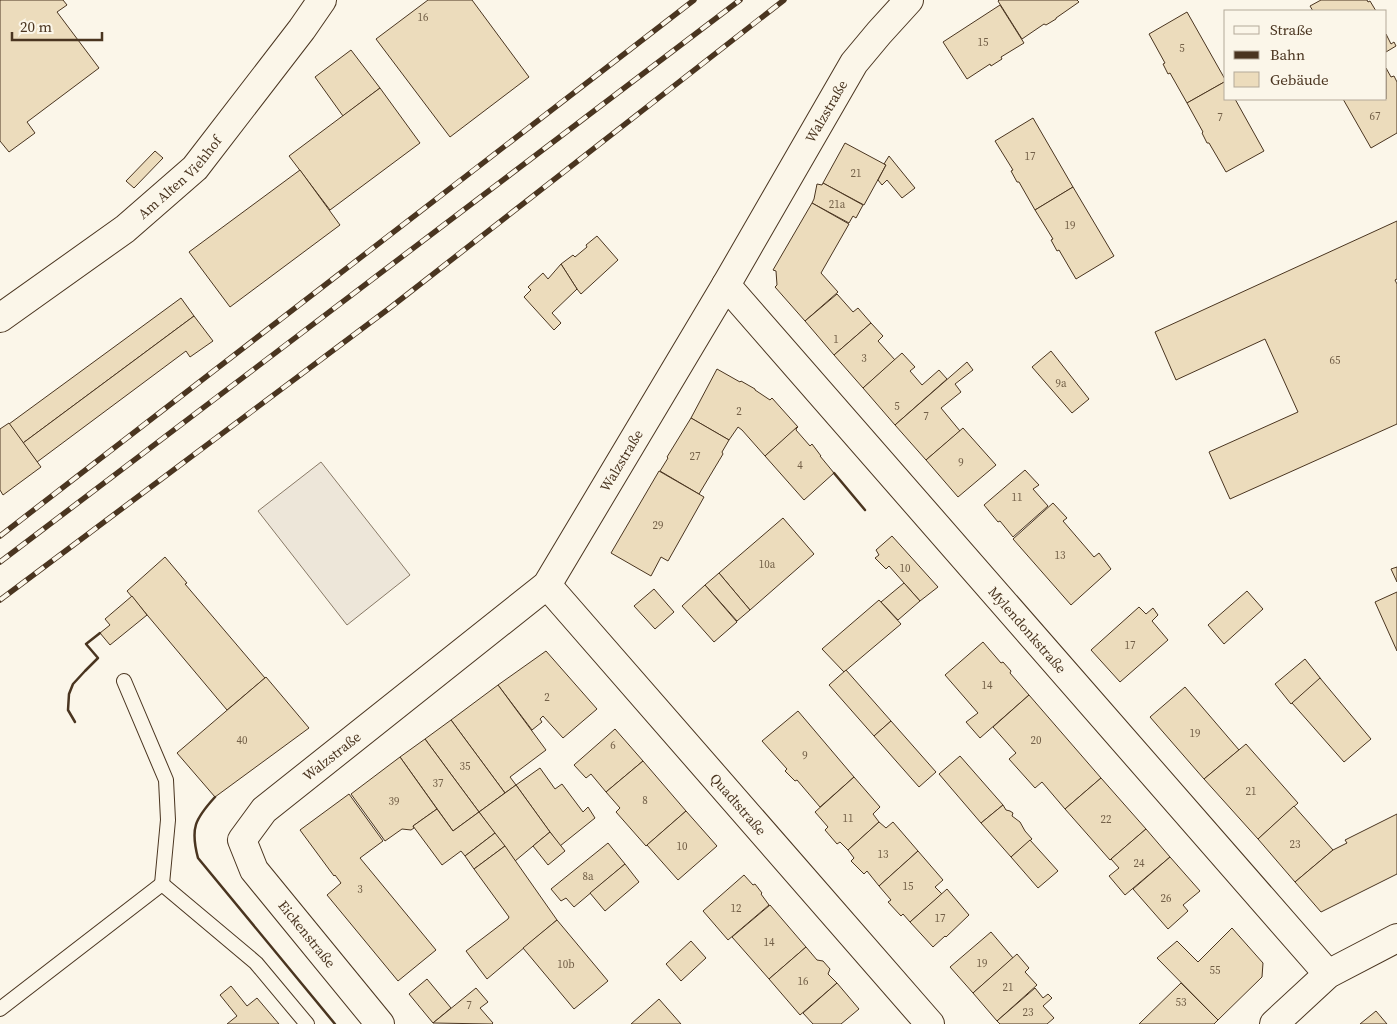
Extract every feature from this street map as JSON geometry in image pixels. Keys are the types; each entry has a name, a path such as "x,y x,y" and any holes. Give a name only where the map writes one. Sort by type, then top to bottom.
{"street":[{"name":"Am Alten Viehhof","path":"0,318 125,230 195,168 302,29 322,0"},
{"name":"Walzstraße","path":"242,840 264,810 547,585 726,285 854,63 879,32 909,0"},
{"name":"Mylendonkstraße","path":"726,285 1328,974"},
{"name":"Quadtstraße","path":"547,585 930,1024"},
{"name":"Eickenstraße","path":"242,840 254,870 380,1024"},
{"path":"1274,1024 1328,974 1397,938"}],"lane":[{"path":"0,1009 162,884 168,820 166,780 124,681"},
{"path":"162,884 256,963 307,1024"}],"shaded area":[{"path":"321,462 410,575 347,625 258,511"}],"building":[{"path":"0,0 63,0 67,5 57,12 99,68 27,122 35,133 9,152 0,141"},
{"path":"428,0 472,0 529,77 450,137 376,39"},
{"path":"999,0 1077,0 1079,2 1056,19 1046,25 1044,24 1022,39"},
{"path":"1321,0 1367,0 1368,2 1370,1 1375,10 1312,10 1310,6"},
{"path":"1000,5 1024,43 1001,57 1002,59 991,66 990,64 967,79 943,42"},
{"path":"1187,12 1224,77 1224,82 1187,103 1170,73 1168,74 1163,64 1165,63 1149,34"},
{"path":"1387,36 1391,44 1394,42 1396,46 1387,51"},
{"path":"351,50 380,88 343,116 315,77"},
{"path":"1387,70 1397,82 1397,133 1371,148 1344,100 1387,100"},
{"path":"1224,82 1224,100 1236,100 1264,151 1226,172 1209,143 1207,143 1187,103"},
{"path":"380,88 420,143 330,210 289,156"},
{"path":"1033,118 1073,187 1035,210 1019,182 1017,182 1011,171 1013,170 995,141"},
{"path":"845,143 886,165 864,205 823,183"},
{"path":"155,151 163,158 134,188 126,181"},
{"path":"889,156 915,188 902,198 887,180 882,185 878,180"},
{"path":"300,170 340,225 230,307 189,252"},
{"path":"823,183 863,205 856,218 853,216 849,223 812,203 817,184 822,185"},
{"path":"1073,187 1114,256 1076,279 1059,250 1057,251 1051,240 1053,239 1035,210"},
{"path":"812,203 849,224 821,273 838,292 805,321 775,287 777,285 776,271 773,270"},
{"path":"1397,221 1397,279 1395,280 1397,284 1397,424 1230,499 1209,452 1298,412 1265,339 1176,380 1155,332"},
{"path":"597,236 618,260 581,294 561,264 573,255 575,257"},
{"path":"561,264 577,289 552,313 561,323 554,330 524,297 531,290 528,287 543,273 548,279"},
{"path":"837,294 853,312 858,308 871,323 834,355 805,321"},
{"path":"181,298 194,316 23,443 9,424"},
{"path":"194,316 213,341 190,357 186,351 37,462 23,443"},
{"path":"871,323 883,336 878,341 895,360 863,388 834,355"},
{"path":"1051,351 1089,399 1072,413 1032,367"},
{"path":"902,353 915,367 910,371 922,385 939,370 947,379 895,425 863,388"},
{"path":"967,362 973,370 955,384 961,392 941,408 960,431 926,460 895,425"},
{"path":"717,369 755,389 770,400 772,398 798,427 765,456 738,427 729,440 691,418"},
{"path":"691,418 729,440 722,452 723,454 699,494 660,471"},
{"path":"9,423 41,467 3,495 0,490 0,429"},
{"path":"797,427 796,430 810,446 812,444 834,473 804,500 765,456"},
{"path":"963,428 996,465 958,497 926,460"},
{"path":"1025,470 1039,485 1033,489 1048,506 1013,537 984,505"},
{"path":"659,471 704,497 668,561 661,557 651,576 611,553"},
{"path":"1053,503 1067,518 1063,521 1094,557 1099,553 1111,569 1071,605 1013,539"},
{"path":"783,518 814,554 750,610 719,573"},
{"path":"892,536 938,587 920,601 889,566 886,569 875,558 879,555 876,550"},
{"path":"165,557 187,583 185,584 265,678 227,710 127,591"},
{"path":"1397,567 1397,582 1391,569"},
{"path":"719,573 750,610 737,621 705,585"},
{"path":"904,583 920,601 898,620 881,602"},
{"path":"705,585 737,622 714,642 682,606"},
{"path":"654,589 674,612 655,629 634,606"},
{"path":"1247,591 1263,609 1224,644 1208,625"},
{"path":"1397,592 1397,651 1375,602"},
{"path":"132,596 147,615 110,645 100,633 110,625 105,619"},
{"path":"879,600 901,624 844,672 822,649"},
{"path":"1139,607 1146,614 1153,608 1158,615 1152,621 1168,640 1120,682 1091,650"},
{"path":"983,642 1001,663 1003,662 1011,671 1010,673 1029,695 980,738 966,722 978,713 945,675"},
{"path":"546,651 597,709 563,738 543,716 540,719 542,722 532,730 498,685"},
{"path":"1305,659 1321,679 1291,704 1275,684"},
{"path":"846,670 891,721 874,736 829,685"},
{"path":"266,677 309,728 215,797 177,753"},
{"path":"1320,678 1371,739 1344,762 1292,703"},
{"path":"498,685 546,750 510,777 516,785 505,793 451,720"},
{"path":"1185,687 1239,750 1204,779 1150,717"},
{"path":"1029,695 1101,778 1065,809 1042,782 1035,788 1009,759 1016,753 993,727"},
{"path":"798,711 854,777 820,807 797,780 795,781 785,771 787,769 762,741"},
{"path":"451,720 505,793 479,812 425,739"},
{"path":"891,721 936,772 919,787 874,736"},
{"path":"615,729 643,761 606,792 591,774 586,778 574,765"},
{"path":"425,739 479,812 453,831 400,757"},
{"path":"1246,744 1298,803 1258,839 1204,779"},
{"path":"960,756 1003,805 981,823 939,774"},
{"path":"400,757 437,809 413,826 414,828 411,830 402,829 385,841 351,794"},
{"path":"643,761 686,811 646,846 616,812 620,808 606,792"},
{"path":"540,768 555,789 562,784 583,812 588,807 595,818 560,846 516,785"},
{"path":"854,777 880,807 873,814 879,822 848,850 840,842 837,844 825,830 828,827 815,812"},
{"path":"1101,778 1146,829 1110,860 1065,809"},
{"path":"516,785 550,832 515,861 479,812"},
{"path":"349,794 383,841 360,858 436,950 398,981 327,895 341,883 300,830"},
{"path":"1003,805 1006,810 1013,813 1012,816 1020,822 1032,839 1011,857 981,823"},
{"path":"1294,806 1333,850 1295,882 1258,839"},
{"path":"437,809 453,831 479,812 495,833 465,856 461,851 442,865 413,826"},
{"path":"686,811 717,846 678,880 647,845"},
{"path":"1397,814 1397,874 1321,912 1295,882 1333,850 1347,843 1345,840"},
{"path":"879,822 886,828 893,822 918,851 879,886 867,871 864,874 851,861 854,858 848,850"},
{"path":"1146,829 1170,857 1125,895 1109,876 1119,868 1111,859"},
{"path":"550,832 565,851 548,865 533,846"},
{"path":"495,833 505,846 474,869 465,856"},
{"path":"1030,840 1058,871 1038,888 1011,857"},
{"path":"608,843 625,864 574,907 566,898 561,901 551,889"},
{"path":"505,846 557,920 487,979 466,951 509,917 474,869"},
{"path":"918,851 943,880 935,887 942,894 910,922 903,914 901,916 888,902 891,900 879,886"},
{"path":"1170,857 1200,891 1183,905 1188,911 1168,929 1133,889"},
{"path":"625,864 639,882 605,911 590,893"},
{"path":"744,875 753,885 755,884 769,905 728,940 703,911"},
{"path":"947,889 969,915 933,947 910,922"},
{"path":"770,905 806,947 769,979 732,937"},
{"path":"557,920 608,981 574,1009 523,948"},
{"path":"1232,928 1263,963 1262,977 1218,1020 1157,958 1177,941 1198,962"},
{"path":"991,932 1013,958 973,993 950,967"},
{"path":"691,941 706,958 681,981 666,964"},
{"path":"806,947 817,960 823,961 830,969 828,974 837,983 800,1015 769,979"},
{"path":"1017,954 1029,968 1025,972 1037,985 997,1021 973,993"},
{"path":"427,979 451,1008 433,1023 409,994"},
{"path":"837,983 859,1009 841,1024 813,1024 803,1013"},
{"path":"1181,983 1218,1020 1214,1024 1139,1024"},
{"path":"231,986 247,1006 257,998 279,1024 227,1024 237,1016 220,995"},
{"path":"476,988 488,1002 480,1008 492,1024 433,1023"},
{"path":"1035,988 1043,998 1048,994 1052,998 1043,1006 1054,1018 1047,1024 1000,1024 997,1021"},
{"path":"659,999 681,1024 631,1024"},
{"path":"1376,1011 1387,1024 1360,1024"}],"railway":[{"path":"0,536 694,0"},
{"path":"0,562 740,0"},
{"path":"0,600 391,307 784,0"}],"wall":[{"path":"834,473 865,510"},
{"path":"75,722 68,710 69,694 73,684 98,658 86,644 100,633"},
{"path":"215,797 196,824 194,839 198,858 335,1024"}]}
